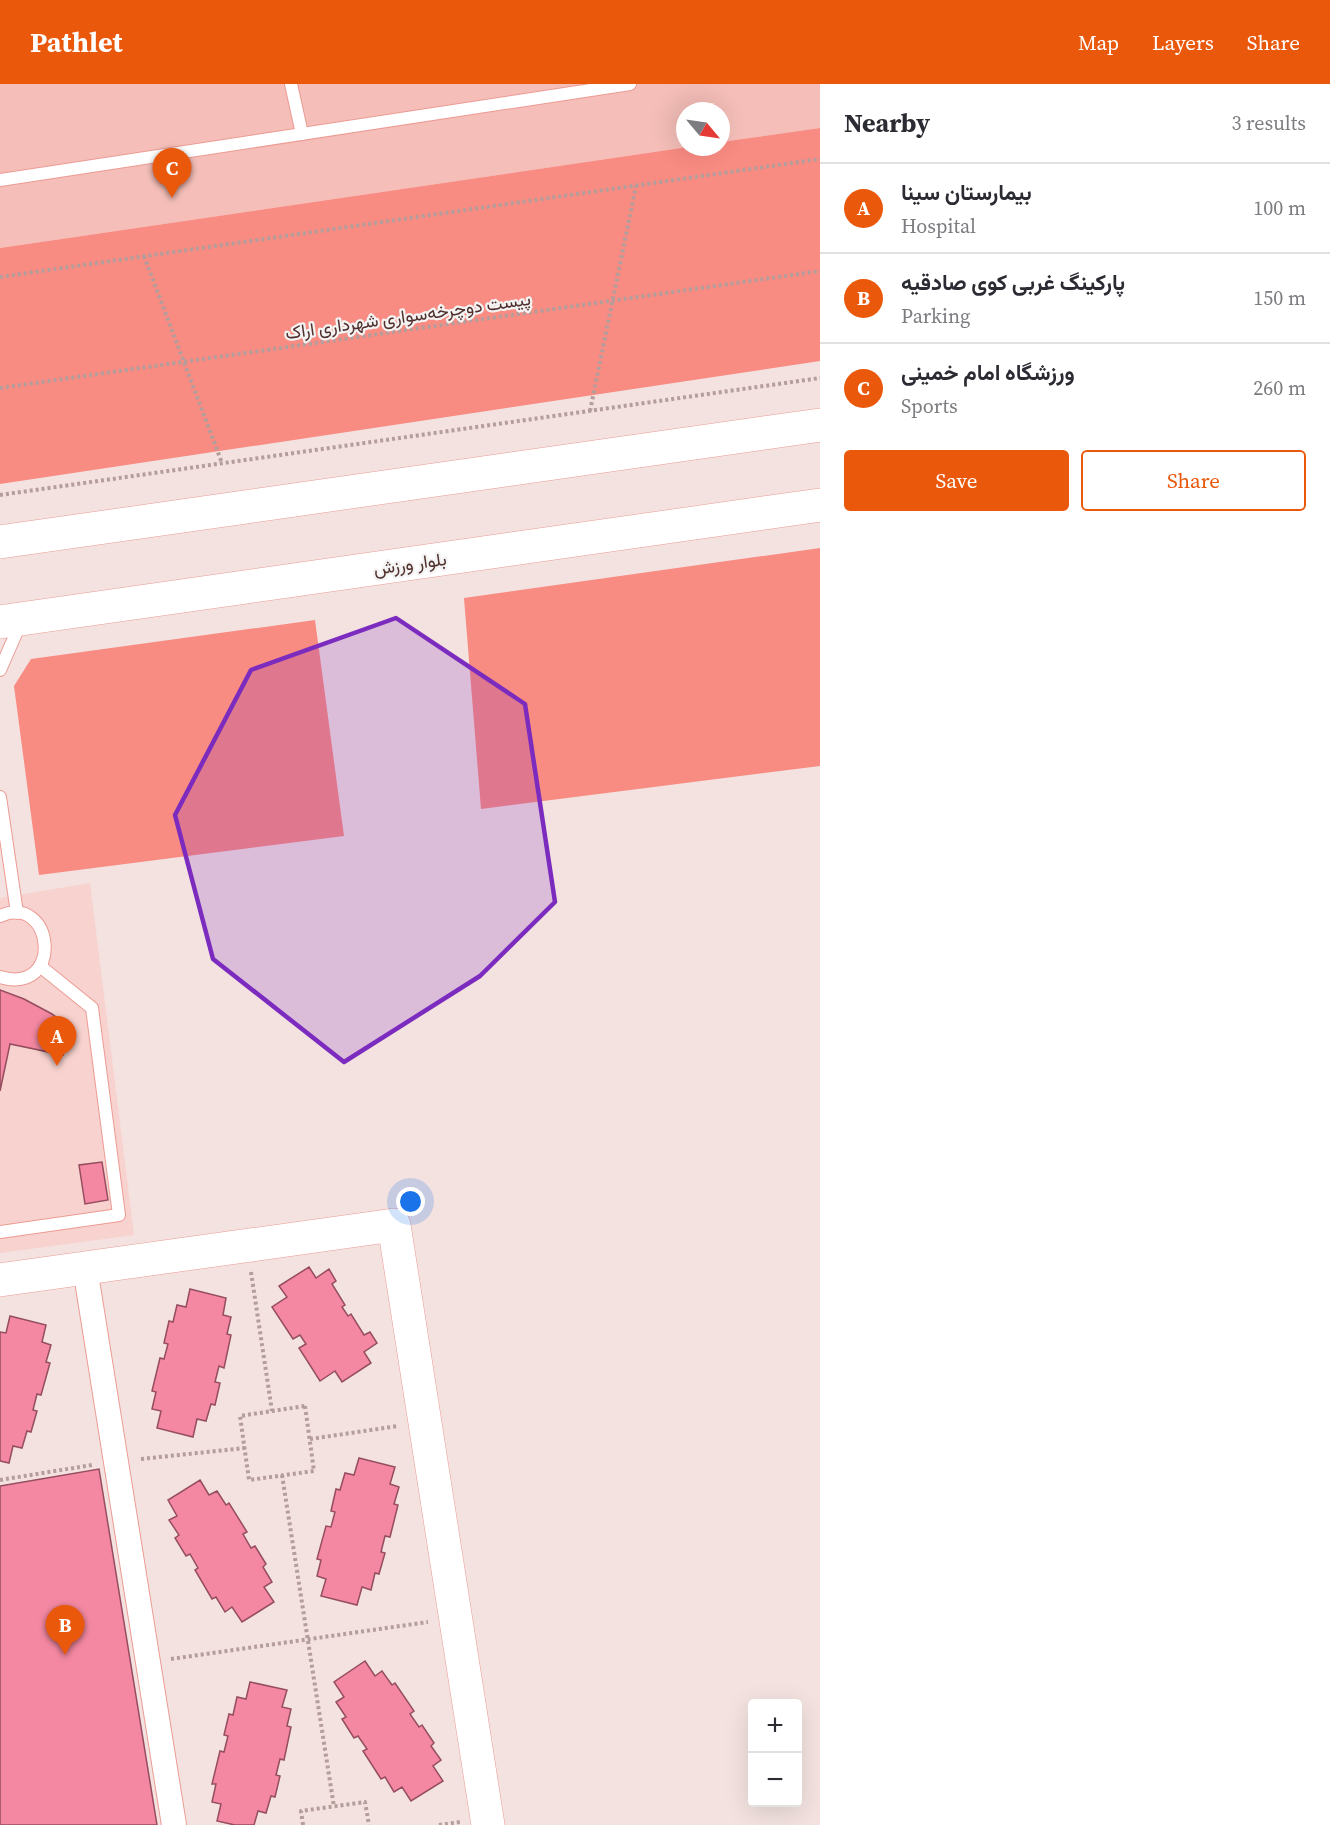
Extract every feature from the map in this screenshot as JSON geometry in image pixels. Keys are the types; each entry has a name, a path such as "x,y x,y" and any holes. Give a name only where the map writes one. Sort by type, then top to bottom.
{"main road":[{"path":"0,542 820,425"},
{"name":"بلوار ورزش","path":"11,620 820,505"},
{"path":"0,1280 394,1225 488,1825"}],"street":[{"path":"85,1268 174,1825"}],"lane":[{"path":"291,84 302,134"},
{"path":"0,180 630,84"},
{"path":"0,670 11,620"},
{"path":"0,797 17,913"},
{"path":"0,916 17,913 28,916 44,932 46,944 45,956 40,966 32,974 21,979 0,976"},
{"path":"0,1232 119,1215 92,1008 40,966"}],"path":[{"path":"0,277 820,159"},
{"path":"590,411 636,186"},
{"path":"144,256 222,464"},
{"name":"پیست دوچرخه‌سواری شهرداری اراک","path":"0,388 820,271"},
{"path":"0,495 820,378"},
{"path":"246,1245 272,1411"},
{"path":"305,1406 309,1439 314,1471 249,1480 240,1416 305,1406"},
{"path":"309,1439 425,1422"},
{"path":"0,1480 116,1461 245,1448"},
{"path":"282,1476 334,1807"},
{"path":"148,1663 455,1618"},
{"path":"303,1825 301,1811 365,1802 369,1825"}],"highlighted area":[{"path":"396,618 525,704 555,902 480,976 344,1062 213,959 175,815 251,670"}],"shaded area":[{"path":"0,84 820,84 820,128 730,141 730,102 676,102 676,149 0,248"},
{"path":"820,128 820,361 0,484 0,248 676,149 676,156 730,156 730,141"},
{"path":"820,548 820,766 481,809 464,598"},
{"path":"315,620 344,836 39,875 14,686 31,659"},
{"path":"90,883 134,1235 0,1253 0,898"}],"building":[{"path":"0,990 24,999 52,1014 69,1027 63,1055 10,1044 0,1091"},
{"path":"102,1162 108,1200 85,1204 79,1165"},
{"path":"309,1267 316,1278 329,1269 336,1281 332,1284 345,1305 342,1307 348,1316 351,1314 364,1335 370,1332 377,1343 364,1352 371,1363 342,1382 335,1371 320,1381 299,1348 306,1344 300,1335 293,1339 272,1307 287,1297 279,1286"},
{"path":"190,1289 226,1298 223,1315 231,1317 227,1334 231,1335 224,1368 219,1366 215,1382 220,1383 215,1405 211,1404 206,1421 197,1419 193,1437 157,1428 161,1411 152,1409 156,1392 152,1391 160,1358 164,1359 168,1344 164,1343 169,1321 173,1322 177,1305 186,1307"},
{"path":"10,1316 46,1325 42,1342 51,1345 46,1362 50,1363 41,1395 37,1394 33,1410 37,1411 31,1432 27,1431 22,1448 13,1446 9,1463 0,1461 0,1332 6,1333"},
{"path":"359,1458 395,1467 390,1484 399,1487 394,1504 398,1505 390,1537 385,1536 381,1552 385,1553 379,1574 375,1573 371,1590 362,1587 357,1605 321,1596 326,1579 317,1576 321,1560 317,1559 326,1526 331,1527 335,1512 331,1511 336,1489 340,1490 345,1473 354,1475"},
{"path":"99,1469 157,1825 0,1825 0,1486"},
{"path":"200,1480 209,1495 217,1491 226,1505 229,1503 247,1532 243,1534 251,1548 255,1546 266,1564 263,1567 272,1582 264,1587 274,1602 242,1622 232,1607 225,1612 216,1597 212,1599 195,1570 198,1568 190,1554 186,1556 175,1538 179,1535 169,1520 177,1516 168,1500"},
{"path":"365,1661 375,1676 382,1671 392,1685 395,1683 414,1711 410,1714 419,1727 422,1725 434,1743 431,1746 441,1760 433,1766 443,1781 411,1801 402,1787 394,1792 385,1777 381,1779 363,1751 367,1749 358,1736 354,1738 342,1719 346,1717 336,1702 344,1697 334,1682"},
{"path":"250,1682 287,1690 282,1707 291,1709 287,1726 291,1727 284,1760 280,1759 276,1775 280,1776 275,1797 271,1796 266,1813 258,1811 254,1825 235,1825 217,1821 221,1804 212,1802 216,1784 212,1784 220,1751 224,1752 228,1736 224,1735 229,1714 233,1715 237,1697 246,1699"}],"place":[{"name":"ورزشگاه امام خمینی","path":"172,198"},
{"name":"بیمارستان سینا","path":"57,1066"},
{"name":"پارکینگ غربی کوی صادقیه","path":"65,1655"}]}
